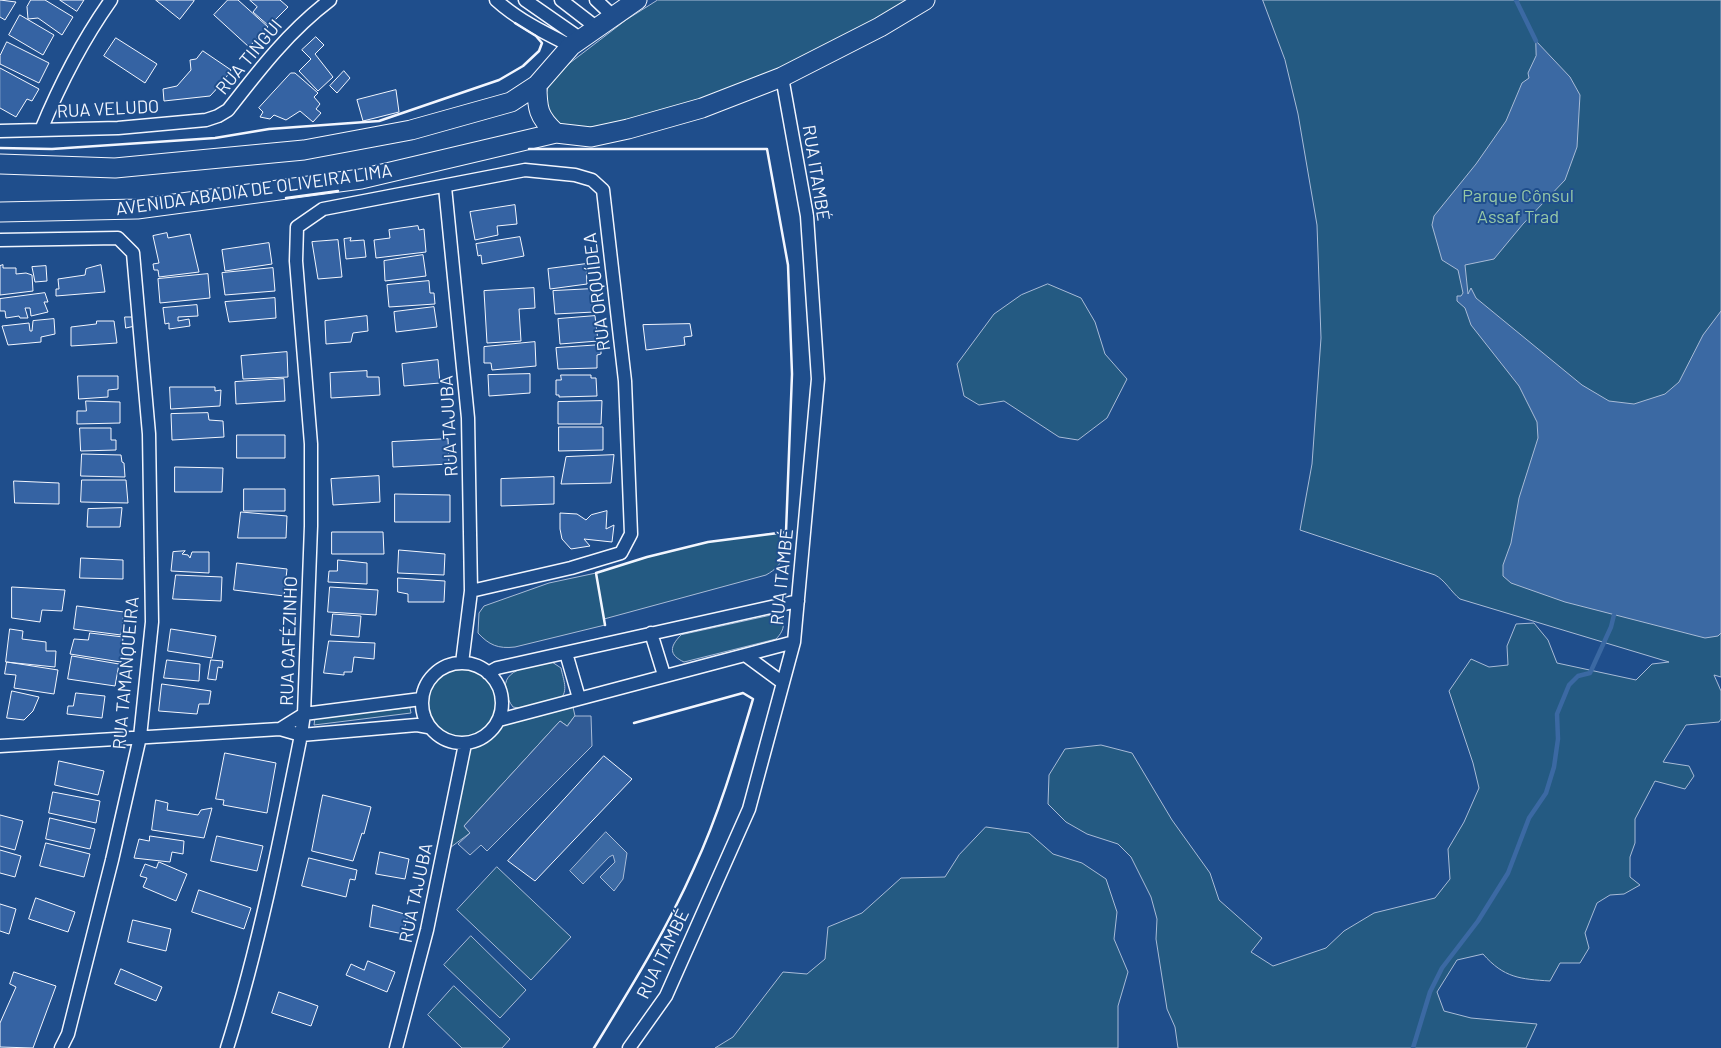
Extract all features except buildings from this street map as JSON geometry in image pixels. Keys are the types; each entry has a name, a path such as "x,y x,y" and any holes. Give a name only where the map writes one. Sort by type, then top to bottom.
{"street":[{"path":"41,130 77,53 111,0"},
{"name":"RUA TINGUI","path":"218,116 228,110 276,49 306,18 330,0"},
{"path":"496,0 507,10 532,26 576,43"},
{"path":"525,0 544,14 576,43"},
{"path":"544,14 556,0"},
{"path":"562,0 596,27"},
{"path":"596,0 613,16"},
{"name":"AVENIDA ABADIA DE OLIVEIRA LIMA","path":"0,164 115,168 304,150 411,130 511,102 537,85 576,43 596,27 637,0"},
{"name":"AVENIDA ABADIA DE OLIVEIRA LIMA","path":"0,212 137,208 361,179 556,133 591,136 628,129 702,108 782,77 880,27 925,0"},
{"name":"RUA ITAMBÉ","path":"629,1048 666,996 750,809 794,642 818,379 807,216 782,77"},
{"path":"537,85 537,105 543,121 556,133"},
{"name":"RUA VELUDO","path":"0,131 118,128 206,120 218,116"},
{"name":"RUA ORQUÍDEA","path":"297,227 324,209 525,170 575,175 592,180 603,190 625,381 631,534 621,553 571,568 471,591"},
{"name":"RUA TAJUBA","path":"445,186 468,418 471,591 462,663"},
{"name":"RUA CAFÉZINHO","path":"227,1048 240,1008 273,874 302,735 304,714 311,526 311,444 296,261 297,227"},
{"name":"RUA TAMANQUEIRA","path":"0,240 118,238 133,253 149,434 152,622 140,737 112,860 68,1034 61,1048"},
{"path":"488,673 497,668 798,601"},
{"path":"652,633 664,675"},
{"path":"499,720 794,642"},
{"path":"566,653 579,698"},
{"path":"745,655 783,683"},
{"path":"450,664 471,664 488,673 496,682 501,694 502,707 499,720 485,736 465,744 451,743 438,737 428,727 424,718 421,699 430,678 450,664"},
{"path":"280,729 304,714 421,699"},
{"path":"0,746 280,729 302,735 417,724 428,727"},
{"name":"RUA TAJUBA","path":"396,1048 427,930 465,744"}],"green space":[{"path":"658,0 921,0 879,25 703,101 590,130 564,127 550,114 545,98 548,87 558,72 626,20"},
{"name":"Parque Cônsul Assaf Trad","path":"1263,0 1721,0 1721,677 1714,675 1721,691 1721,719 1719,722 1686,725 1663,762 1689,766 1694,776 1685,789 1655,781 1635,819 1635,843 1630,857 1630,877 1640,885 1624,894 1610,895 1597,903 1585,933 1589,948 1580,963 1560,963 1550,981 1539,980 1521,978 1506,973 1483,954 1457,960 1437,992 1444,1011 1471,1018 1537,1024 1526,1048 1178,1048 1175,1027 1167,1009 1156,939 1157,919 1151,897 1131,857 1118,844 1087,834 1066,822 1048,804 1049,775 1065,749 1101,745 1132,753 1172,820 1210,873 1219,900 1262,938 1251,952 1273,966 1326,948 1344,931 1374,913 1435,898 1450,879 1448,849 1464,822 1479,788 1473,763 1449,691 1471,659 1489,667 1508,665 1507,646 1516,624 1534,623 1548,640 1557,663 1636,680 1652,664 1669,662 1460,599 1435,575 1300,530 1312,464 1321,338 1317,225 1298,114 1285,60"},
{"path":"1048,284 1081,298 1095,322 1105,354 1127,379 1107,418 1078,440 1059,437 1004,401 979,405 964,396 957,364 994,314 1021,295"},
{"path":"786,532 781,562 773,571 766,575 604,619 605,625 515,647 494,645 486,641 478,633 479,613 484,606 549,583 596,573 647,557 708,542"},
{"path":"772,615 783,622 783,628 776,639 684,662 673,654 674,643 681,635"},
{"path":"552,662 561,668 565,689 563,696 560,699 524,709 513,707 506,692 508,677 520,669"},
{"path":"462,668 475,671 487,678 494,690 497,703 494,716 487,728 475,735 462,738 449,735 437,728 430,716 427,703 430,690 437,678 449,671"},
{"path":"573,707 575,716 567,726 560,721 464,826 470,833 447,850 471,748 486,743 504,724"},
{"path":"410,708 411,713 314,725 315,718"},
{"path":"986,827 1029,833 1053,854 1082,863 1106,879 1117,912 1114,939 1128,972 1118,1006 1118,1048 715,1048 733,1037 783,972 807,974 825,959 828,927 862,913 901,878 945,877 959,855"},
{"path":"497,867 571,937 531,980 457,910"},
{"path":"471,936 526,990 500,1018 444,965"},
{"path":"454,986 510,1039 502,1048 462,1048 428,1015"}],"shaded area":[{"path":"1536,41 1570,77 1580,95 1577,147 1565,180 1523,224 1494,259 1465,265 1468,294 1471,288 1476,298 1582,385 1609,401 1634,404 1665,394 1679,382 1703,335 1721,311 1721,633 1718,636 1705,638 1565,602 1511,583 1503,576 1503,565 1511,543 1519,498 1538,438 1537,422 1519,386 1471,325 1465,308 1457,301 1457,296 1461,296 1463,293 1458,270 1442,260 1432,225 1434,216 1476,164 1506,121 1522,83 1529,78 1528,73 1536,56"},
{"path":"575,716 591,716 592,746 487,851 481,845 470,855 458,844 470,833 464,826 560,721 567,726"},
{"path":"606,832 627,853 623,879 614,891 600,877 615,862 613,855 583,884 570,871"}],"waterway":[{"path":"1516,0 1536,41"},
{"path":"1413,1048 1430,992 1442,968 1478,921 1508,873 1529,818 1546,793 1554,767 1558,739 1557,714 1569,685 1578,676 1590,673 1611,627 1614,615"}],"wall":[{"path":"0,148 52,149 215,138 269,129 379,121 499,80 523,66 539,51 542,43 536,36 515,23"},
{"path":"529,149 767,149 788,265 792,374 786,532 708,542 647,557 596,573 605,625"},
{"path":"286,198 338,191"},
{"path":"594,1048 660,937 694,868 719,806 753,699 743,693 634,723"}]}
